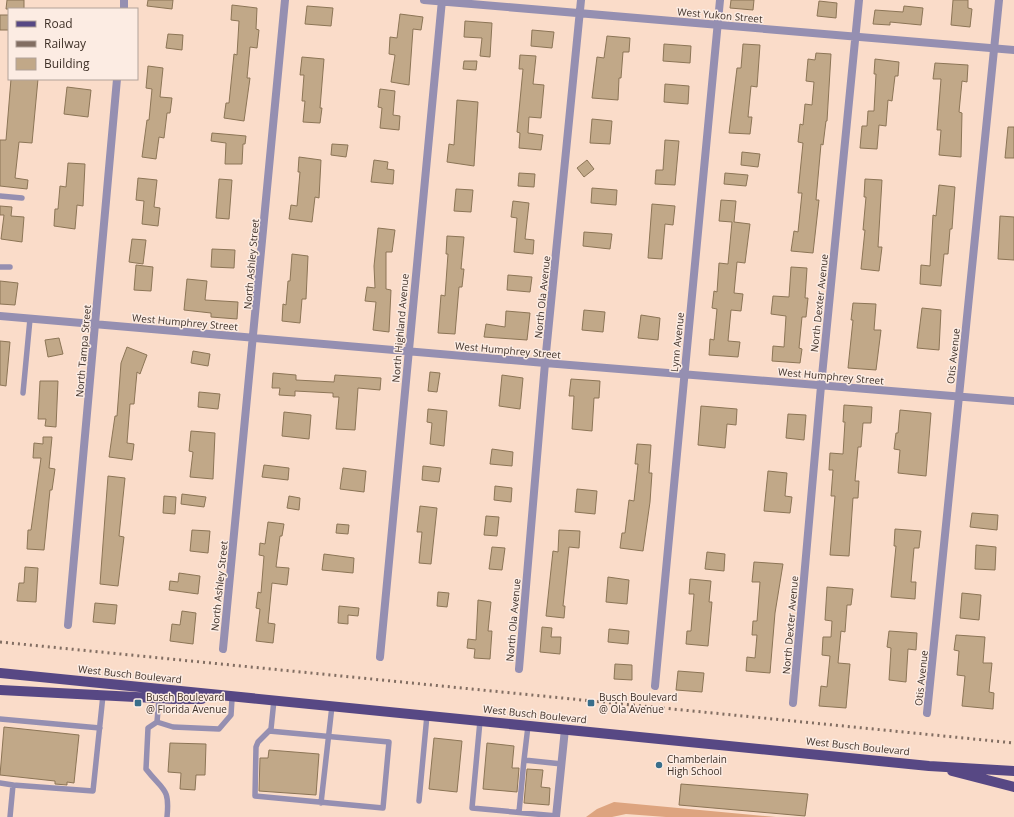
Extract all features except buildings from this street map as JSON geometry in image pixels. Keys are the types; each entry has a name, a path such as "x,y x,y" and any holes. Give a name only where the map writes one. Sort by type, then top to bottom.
{"main road":[{"name":"West Busch Boulevard","path":"0,673 929,766 1014,770"},
{"name":"West Busch Boulevard","path":"0,690 159,698 258,699"},
{"name":"West Busch Boulevard","path":"929,766 1014,787"}],"street":[{"name":"North Ashley Street","path":"223,649 254,338 285,0"},
{"name":"West Yukon Street","path":"424,0 1014,50"},
{"name":"North Ola Avenue","path":"519,669 545,363 581,0"},
{"name":"Lynn Avenue","path":"655,686 720,0"},
{"name":"North Dexter Avenue","path":"793,703 821,386 859,0"},
{"name":"Otis Avenue","path":"927,713 998,0"},
{"name":"North Highland Avenue","path":"380,657 442,1"},
{"name":"North Tampa Street","path":"68,625 117,80"},
{"name":"West Humphrey Street","path":"0,316 545,363 1014,401"},
{"path":"556,816 565,729"}],"lane":[{"path":"0,196 22,198"},
{"path":"0,267 10,268"},
{"path":"23,393 30,319"},
{"path":"0,784 93,791 103,695"},
{"path":"157,722 159,698"},
{"path":"157,722 173,727 219,729 231,715 232,699"},
{"path":"269,731 389,742 383,808 255,796 256,747 258,742 269,731 274,700"},
{"path":"322,802 332,706"},
{"path":"419,801 426,715"},
{"path":"0,719 100,728"},
{"path":"480,721 472,808 556,816"},
{"path":"157,722 148,728 146,769 155,780 166,789 169,799 167,817"},
{"path":"520,812 528,726"},
{"path":"524,760 562,764"},
{"path":"10,817 13,785"}],"shaded area":[{"path":"614,802 776,817 666,817 626,814 612,817 586,817 597,809"}],"railway":[{"path":"0,642 1014,743"}],"place":[{"name":"Busch Boulevard @ Florida Avenue","path":"138,703"},
{"name":"Busch Boulevard @ Ola Avenue","path":"591,703"},
{"name":"Chamberlain High School","path":"659,765"}]}
